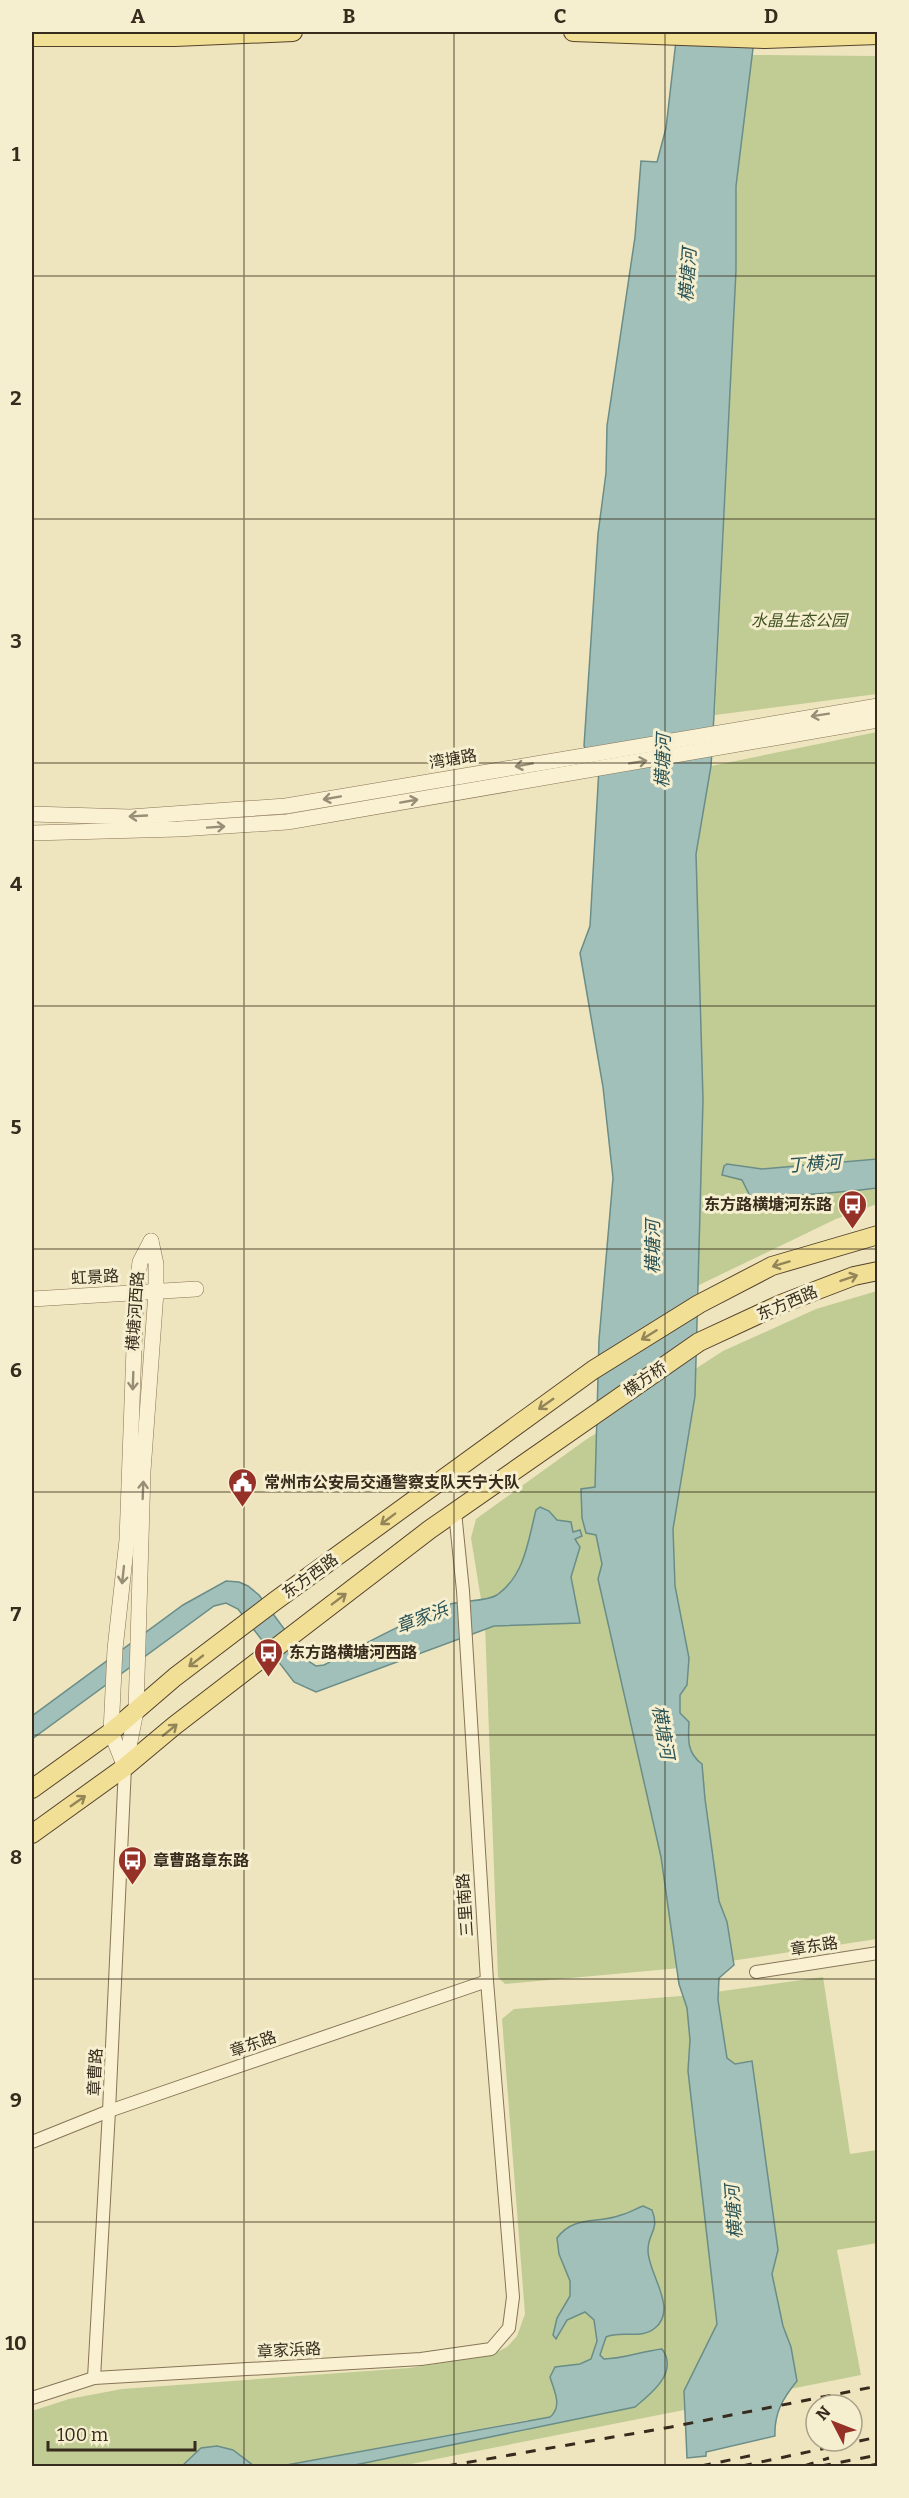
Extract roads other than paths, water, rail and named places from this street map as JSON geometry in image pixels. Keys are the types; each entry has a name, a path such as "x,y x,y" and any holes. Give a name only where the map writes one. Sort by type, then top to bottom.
{"main road":[{"path":"32,37 293,32"},
{"path":"573,32 765,39 878,35"},
{"name":"横方桥","path":"593,1370 699,1304 772,1266 878,1235"},
{"name":"东方西路","path":"699,1342 781,1304 854,1276 878,1271"},
{"name":"横方桥","path":"455,1512 699,1342"},
{"name":"东方西路","path":"32,1789 111,1732 275,1601 593,1370"},
{"path":"32,1833 125,1767 292,1634 455,1512"}],"street":[{"name":"湾塘路","path":"32,814 130,816 286,806 581,754 878,706"},
{"path":"32,833 179,829 287,822 878,720"},
{"name":"横塘河西路","path":"151,1241 156,1264 156,1292 143,1471 136,1711 125,1767 111,1732 115,1649 127,1540 136,1293 140,1262 151,1241"},
{"name":"虹景路","path":"32,1299 196,1290"},
{"name":"三里南路","path":"455,1512 463,1592 487,1981 513,2297"},
{"name":"章曹路","path":"94,2378 110,2111 125,1767"},
{"name":"章东路","path":"756,1972 878,1953"},
{"name":"章东路","path":"32,2142 110,2111 487,1981"},
{"name":"章家浜路","path":"32,2398 94,2378 421,2359 491,2349 509,2328 513,2297"}],"water":[{"name":"横塘河","path":"677,32 755,32 736,186 736,270 711,766 696,854 703,1100 695,1396 673,1529 675,1586 689,1658 687,1685 680,1695 680,1713 689,1722 691,1751 702,1764 719,1901 727,1922 734,1965 719,1978 718,2000 727,2058 735,2064 752,2061 778,2250 772,2274 783,2326 791,2347 797,2381 780,2406 775,2436 706,2452 706,2456 687,2458 684,2391 717,2324 688,2071 690,2040 687,2008 679,1984 661,1857 598,1579 602,1564 596,1535 586,1533 582,1518 581,1489 595,1487 599,1340 613,1178 603,1087 580,953 590,926 599,768 584,746 598,534 606,473 607,426 635,237 641,161 657,162 666,128"},
{"path":"877,1159 877,1188 845,1192 750,1196 742,1180 722,1175 724,1166 727,1164 762,1169"},
{"name":"章家浜","path":"540,1507 549,1511 557,1520 571,1522 573,1532 580,1530 582,1536 575,1539 580,1547 571,1577 580,1623 494,1626 316,1692 294,1682 238,1609 226,1603 214,1606 32,1739 32,1716 183,1605 226,1581 239,1582 259,1595 308,1661 316,1666 324,1665 400,1626 448,1605 487,1599 497,1595 514,1578 520,1567 536,1510"},
{"path":"643,2206 652,2210 655,2223 648,2250 663,2301 662,2320 649,2332 606,2337 600,2355 604,2359 611,2359 662,2349 667,2366 665,2374 655,2389 635,2407 350,2466 281,2466 550,2417 557,2403 550,2377 555,2367 580,2364 591,2359 597,2341 594,2320 585,2312 567,2320 556,2339 553,2335 557,2318 570,2296 570,2281 559,2254 557,2238 571,2226 579,2223 612,2218"},
{"path":"217,2446 233,2450 254,2466 182,2466 201,2448"}],"railway":[{"path":"447,2466 671,2427 878,2386"},
{"path":"742,2466 878,2437"},
{"path":"701,2466 754,2455"},
{"path":"821,2466 878,2455"},
{"path":"804,2466 829,2458"},
{"path":"868,2466 878,2464"}],"place":[{"name":"东方路横塘河东路","path":"853,1230"},
{"name":"常州市公安局交通警察支队天宁大队","path":"243,1508"},
{"name":"东方路横塘河西路","path":"268,1678"},
{"name":"章曹路章东路","path":"132,1886"}],"park label":[{"name":"水晶生态公园","path":"799,620"}],"water label":[{"name":"丁横河","path":"814,1164"}]}
